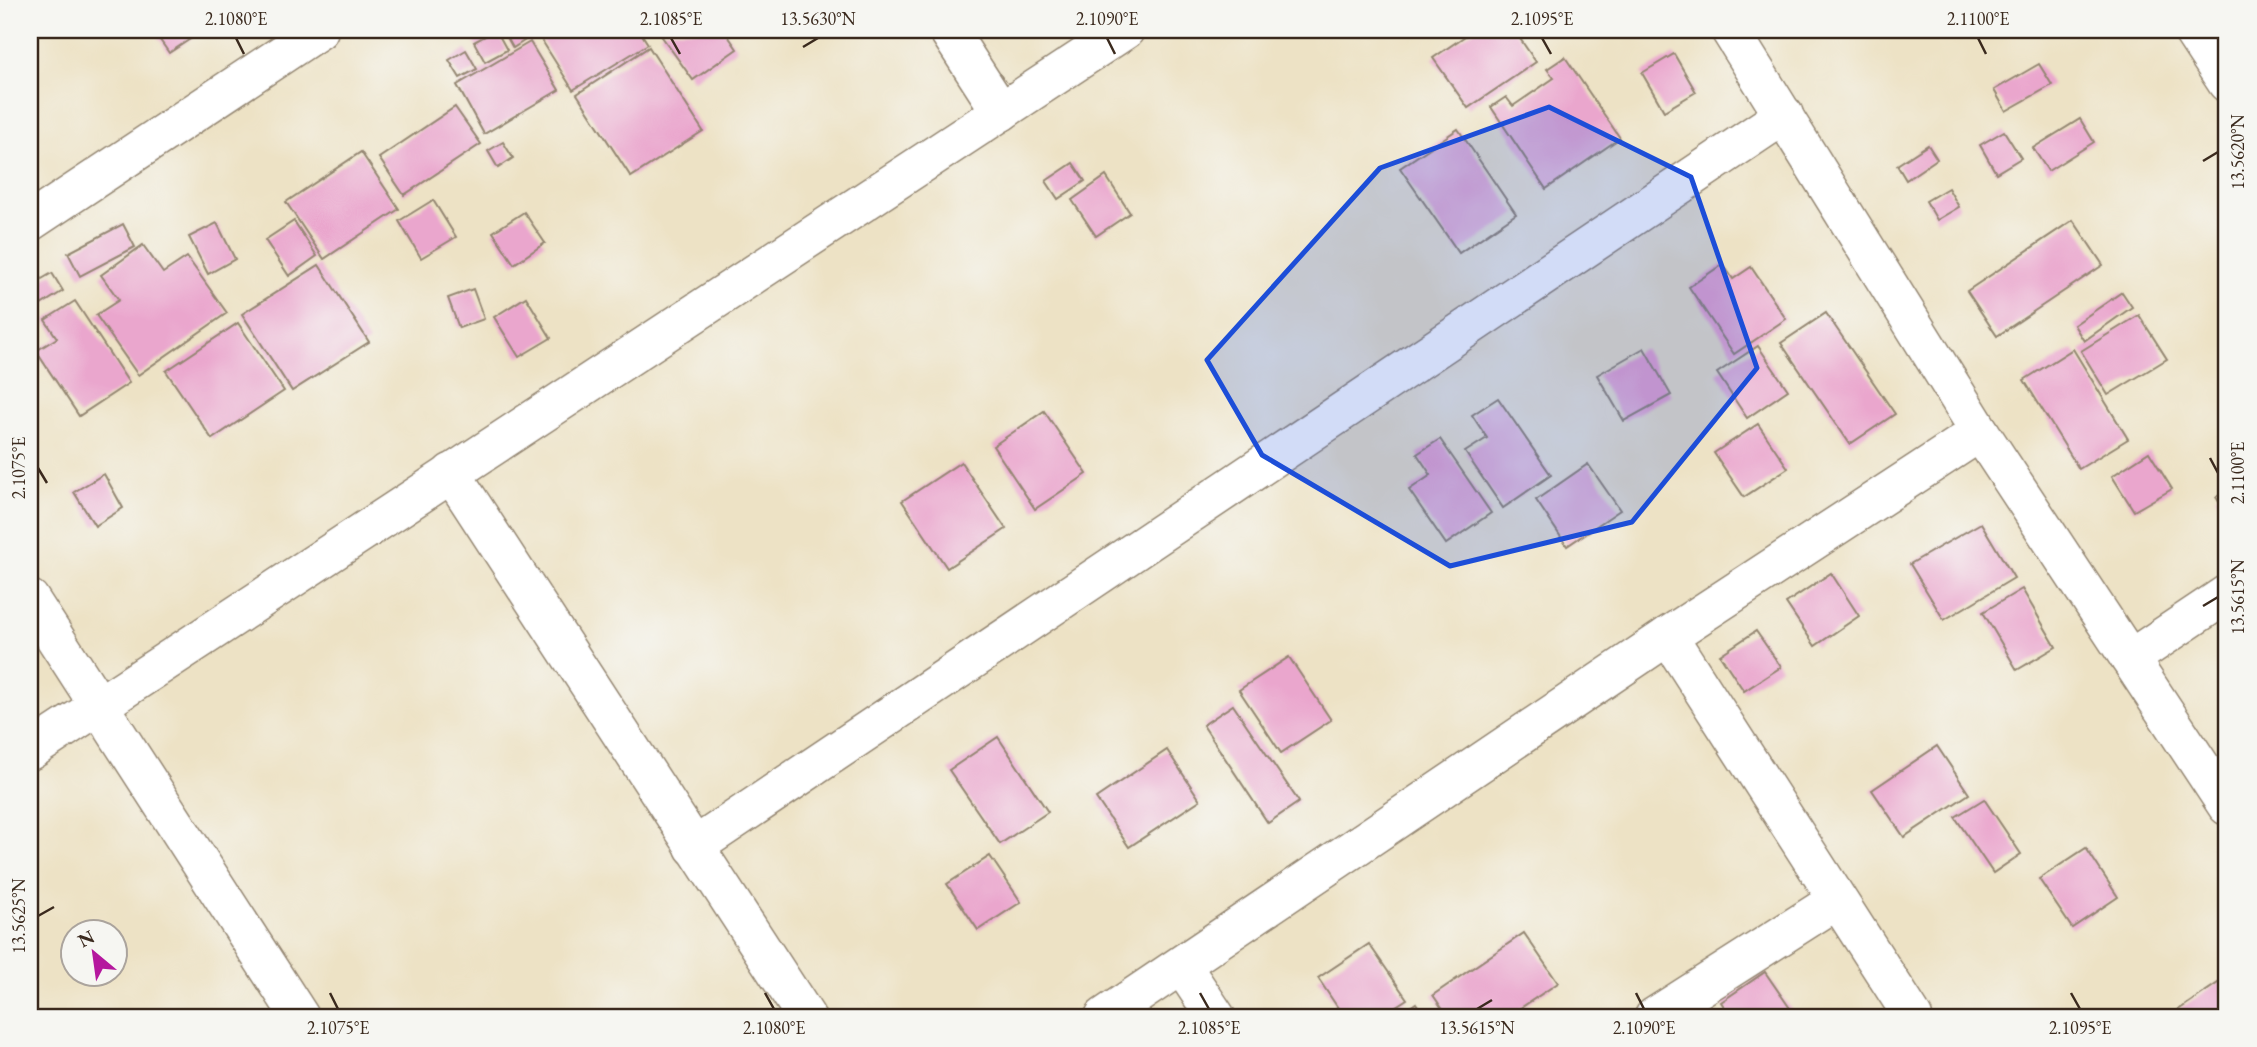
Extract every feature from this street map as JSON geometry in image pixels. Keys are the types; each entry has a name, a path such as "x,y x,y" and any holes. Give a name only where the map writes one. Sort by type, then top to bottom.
{"street":[{"path":"30,222 319,30"},
{"path":"948,30 1001,112"},
{"path":"30,751 1125,30"},
{"path":"1730,30 1980,432 2227,806"},
{"path":"2192,30 2227,83"},
{"path":"694,847 1784,115"},
{"path":"1104,1017 1668,636 1980,432"},
{"path":"451,474 806,1017"},
{"path":"2130,659 2227,594"},
{"path":"30,599 300,1017"},
{"path":"1668,636 1913,1017"},
{"path":"1654,1017 1837,900"},
{"path":"1182,966 1216,1017"}],"highlighted area":[{"path":"1549,107 1691,177 1757,368 1632,522 1450,566 1262,455 1207,360 1380,168"}],"building":[{"path":"153,30 204,30 169,53"},
{"path":"496,30 507,50 485,62 474,42"},
{"path":"503,30 522,30 527,39 513,48"},
{"path":"639,30 648,44 573,90 536,31"},
{"path":"665,30 724,30 737,49 693,80 660,34"},
{"path":"1474,30 1514,30 1536,62 1468,108 1433,58"},
{"path":"530,42 559,90 484,134 457,85"},
{"path":"649,47 703,131 631,177 577,94"},
{"path":"466,50 477,69 460,78 449,60"},
{"path":"1674,54 1696,92 1664,111 1642,73"},
{"path":"1565,57 1620,138 1546,189 1491,107 1506,97 1513,106 1554,78 1547,69"},
{"path":"2039,64 2052,85 2006,111 1994,90"},
{"path":"455,107 481,144 404,195 379,158"},
{"path":"2080,119 2094,142 2048,171 2033,148"},
{"path":"1458,129 1516,214 1459,253 1400,168"},
{"path":"2004,131 2021,158 1996,173 1980,145"},
{"path":"503,142 513,158 498,168 488,151"},
{"path":"1928,145 1937,159 1906,180 1897,165"},
{"path":"361,152 399,209 324,259 286,202"},
{"path":"1073,163 1085,181 1058,199 1046,181"},
{"path":"1106,176 1130,213 1096,236 1072,200"},
{"path":"1948,188 1959,207 1937,220 1926,201"},
{"path":"433,200 456,237 421,258 399,221"},
{"path":"524,212 545,243 514,264 493,232"},
{"path":"2073,220 2103,265 1997,336 1967,291"},
{"path":"294,221 317,256 289,276 265,240"},
{"path":"217,223 235,259 208,274 189,237"},
{"path":"123,224 135,247 80,276 68,253"},
{"path":"143,245 163,273 187,257 227,313 138,375 96,315 119,300 101,275"},
{"path":"1723,264 1733,279 1751,267 1786,319 1734,354 1689,287"},
{"path":"319,265 369,342 292,391 242,314"},
{"path":"52,273 63,291 36,308 30,298 30,286"},
{"path":"473,289 484,319 459,328 448,298"},
{"path":"2122,292 2132,307 2084,341 2074,325"},
{"path":"526,297 551,338 519,357 494,317"},
{"path":"75,301 129,383 79,416 36,351 57,338 45,320"},
{"path":"1826,313 1895,414 1850,444 1781,343"},
{"path":"2139,315 2167,359 2108,395 2081,351"},
{"path":"238,323 284,391 212,439 166,371"},
{"path":"1758,346 1788,390 1747,418 1717,373"},
{"path":"1644,348 1671,395 1624,421 1597,375"},
{"path":"2073,349 2128,439 2079,469 2024,380"},
{"path":"1498,398 1551,475 1503,508 1465,452 1487,438 1472,415"},
{"path":"1044,411 1087,474 1035,509 993,446"},
{"path":"1758,424 1788,468 1744,497 1714,453"},
{"path":"1440,439 1491,513 1446,544 1409,490 1431,475 1417,454"},
{"path":"2149,452 2172,489 2134,511 2112,476"},
{"path":"961,462 1006,529 947,568 902,501"},
{"path":"1588,464 1620,510 1567,546 1536,500"},
{"path":"104,474 123,508 95,526 74,492"},
{"path":"2227,489 2227,514 2216,497"},
{"path":"1981,523 2014,578 1944,620 1910,564"},
{"path":"1831,573 1859,616 1815,646 1786,603"},
{"path":"2022,589 2056,647 2017,670 1983,612"},
{"path":"1756,631 1781,667 1744,691 1720,655"},
{"path":"1289,657 1331,720 1281,753 1239,690"},
{"path":"1233,705 1299,802 1268,823 1203,725"},
{"path":"998,737 1048,812 1000,844 949,770"},
{"path":"1937,746 1969,794 1904,837 1872,790"},
{"path":"1167,750 1200,800 1129,847 1096,798"},
{"path":"1984,799 2021,854 1993,873 1955,817"},
{"path":"2086,848 2118,897 2072,928 2039,879"},
{"path":"990,856 1021,902 978,930 947,884"},
{"path":"1524,933 1558,983 1507,1017 1448,1017 1433,995"},
{"path":"1369,944 1407,999 1379,1017 1344,1017 1318,978"},
{"path":"1765,972 1796,1017 1731,1017 1721,1002"},
{"path":"2227,977 2227,1017 2168,1017"},
{"path":"1702,999 1714,1017 1674,1017"},
{"path":"1416,1003 1425,1017 1396,1017"}]}
